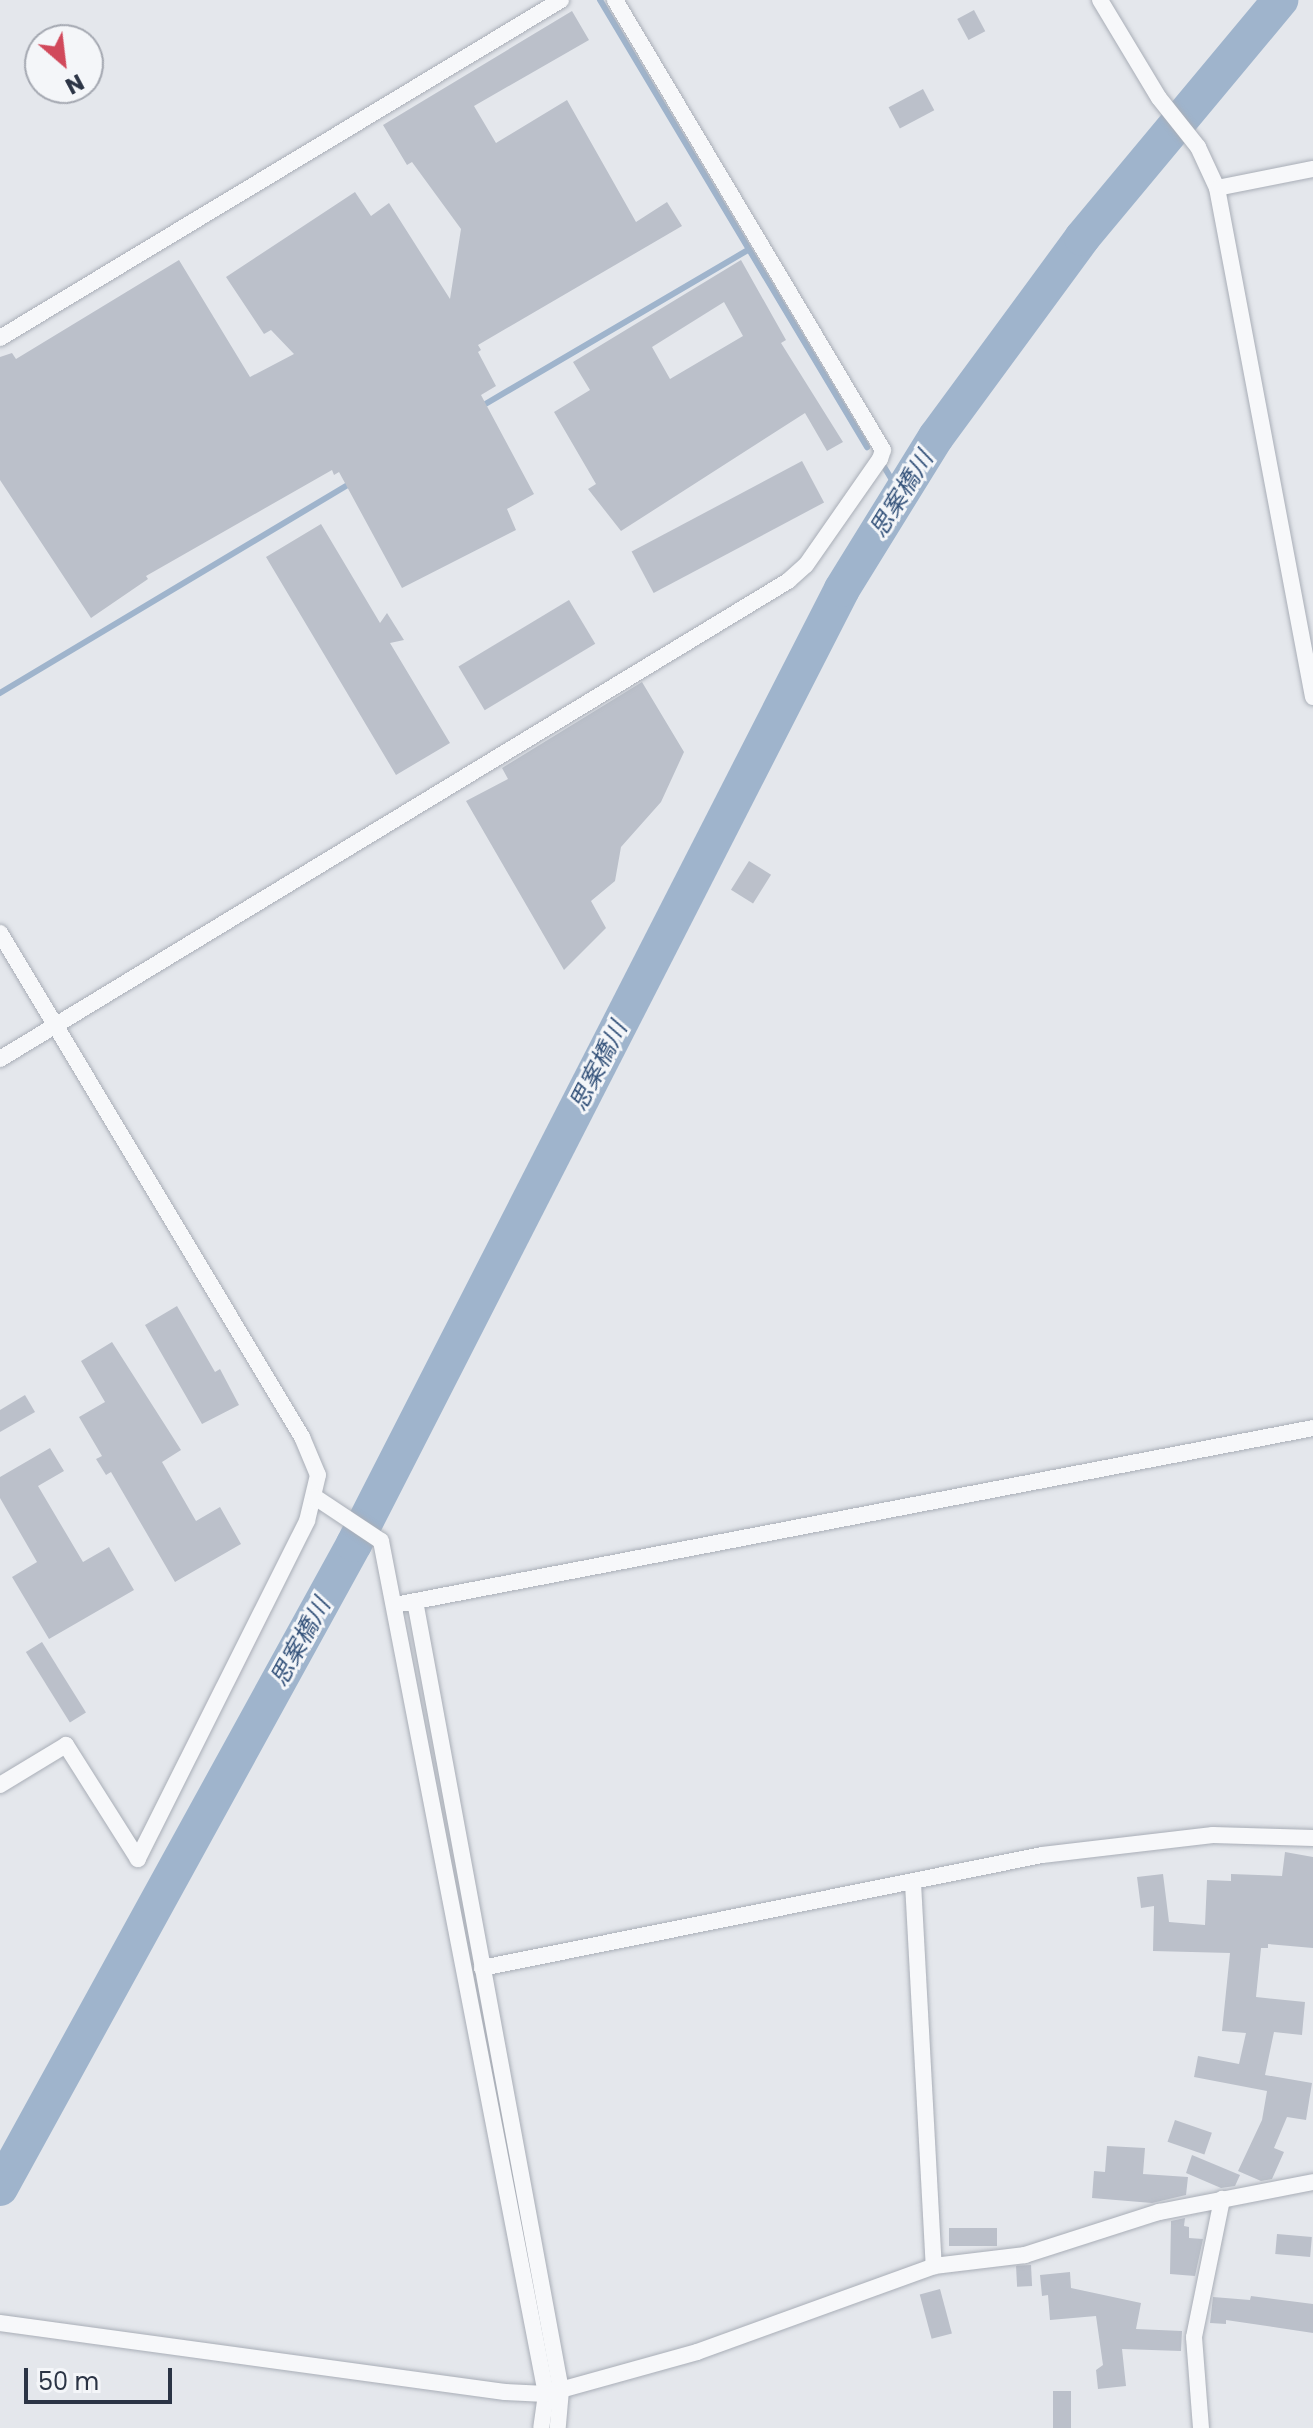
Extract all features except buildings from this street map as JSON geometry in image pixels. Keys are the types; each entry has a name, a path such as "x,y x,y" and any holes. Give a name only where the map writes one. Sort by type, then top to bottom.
{"street":[{"path":"0,338 561,0"},
{"path":"0,1059 788,581 806,565 880,459 883,450 615,0"},
{"path":"1100,0 1159,98 1198,147 1217,188 1313,697"},
{"path":"1217,188 1313,169"},
{"path":"0,933 302,1437 318,1475 323,1501 381,1541 554,2392 541,2428"},
{"path":"395,1605 1313,1428"},
{"path":"0,1785 66,1745 138,1859 307,1521 323,1501"},
{"path":"415,1601 482,1968 558,2428"},
{"path":"482,1968 1042,1855 1213,1835 1313,1838"},
{"path":"913,1883 934,2266"},
{"path":"0,2323 505,2392 554,2392 697,2352 934,2266 1025,2255 1128,2220 1313,2182"},
{"path":"1201,2428 1194,2337 1222,2199"}],"waterway":[{"path":"600,0 867,447"},
{"name":"思案橋川","path":"0,2188 354,1544 842,589 936,437 1082,238 1280,0"},
{"path":"482,406 748,250"},
{"path":"883,465 900,493"},
{"path":"0,693 351,483"}]}
